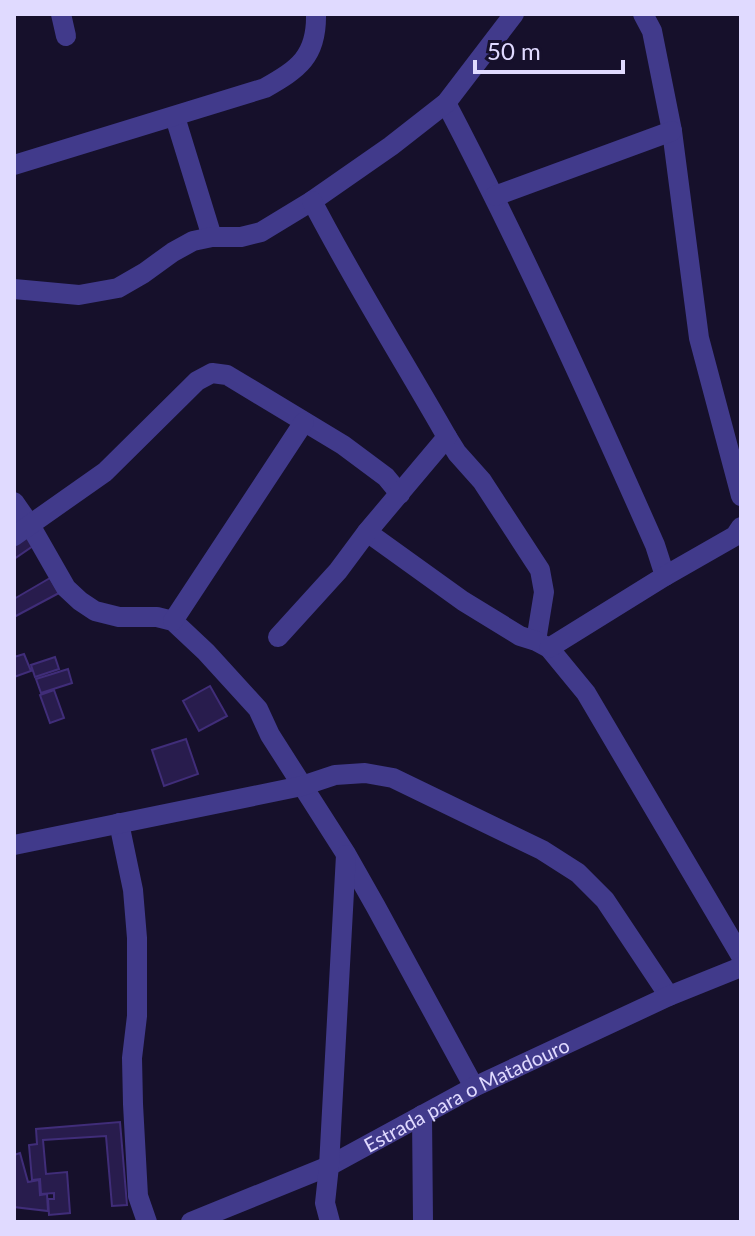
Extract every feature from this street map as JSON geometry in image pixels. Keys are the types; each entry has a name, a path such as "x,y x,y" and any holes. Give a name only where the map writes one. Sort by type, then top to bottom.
{"street":[{"path":"61,14 66,36"},
{"path":"14,165 265,88 295,71 309,52 316,14"},
{"path":"14,289 79,295 118,288 193,241 261,232 391,146 446,103 514,14"},
{"path":"643,14 652,31 672,131 699,338 741,496"},
{"path":"446,103 495,196 628,483 665,576"},
{"path":"175,117 212,237"},
{"path":"495,196 672,131"},
{"path":"312,201 337,250 447,437 482,481 540,570 544,592 543,644"},
{"path":"22,531 105,472 197,381 212,373 227,375 354,453 386,477 400,494"},
{"path":"173,621 304,422"},
{"path":"278,637 338,571 447,437"},
{"path":"14,502 22,531 66,588 80,601 95,611 119,617 157,617 173,621 258,709 270,735 346,854 474,1087"},
{"path":"543,644 735,536 741,527"},
{"path":"367,532 463,601 520,636 543,644 586,693 741,956"},
{"path":"14,845 302,786 335,775 365,773 393,778 542,850 578,873 605,900 669,996"},
{"path":"119,823 133,890 137,938 133,1104 138,1196 147,1222"},
{"path":"330,1222 325,1203 346,854"},
{"name":"Estrada para o Matadouro","path":"191,1222 329,1166 474,1087 669,996 741,967"},
{"path":"422,1115 423,1222"}],"building":[{"path":"24,533 33,546 14,559 14,540"},
{"path":"50,578 59,593 14,617 14,599"},
{"path":"24,654 31,671 14,677 14,657"},
{"path":"55,657 59,669 35,677 31,665"},
{"path":"68,669 72,683 41,693 36,679"},
{"path":"210,686 227,716 199,731 183,701"},
{"path":"54,690 64,718 50,723 40,695"},
{"path":"186,739 198,774 164,786 152,750"},
{"path":"120,1122 127,1205 112,1206 106,1136 43,1140 46,1174 67,1172 70,1213 49,1215 48,1199 54,1199 54,1193 41,1194 40,1179 32,1180 29,1145 37,1144 36,1129"},
{"path":"20,1153 28,1182 39,1180 40,1195 47,1194 48,1211 14,1207 14,1155"}]}
